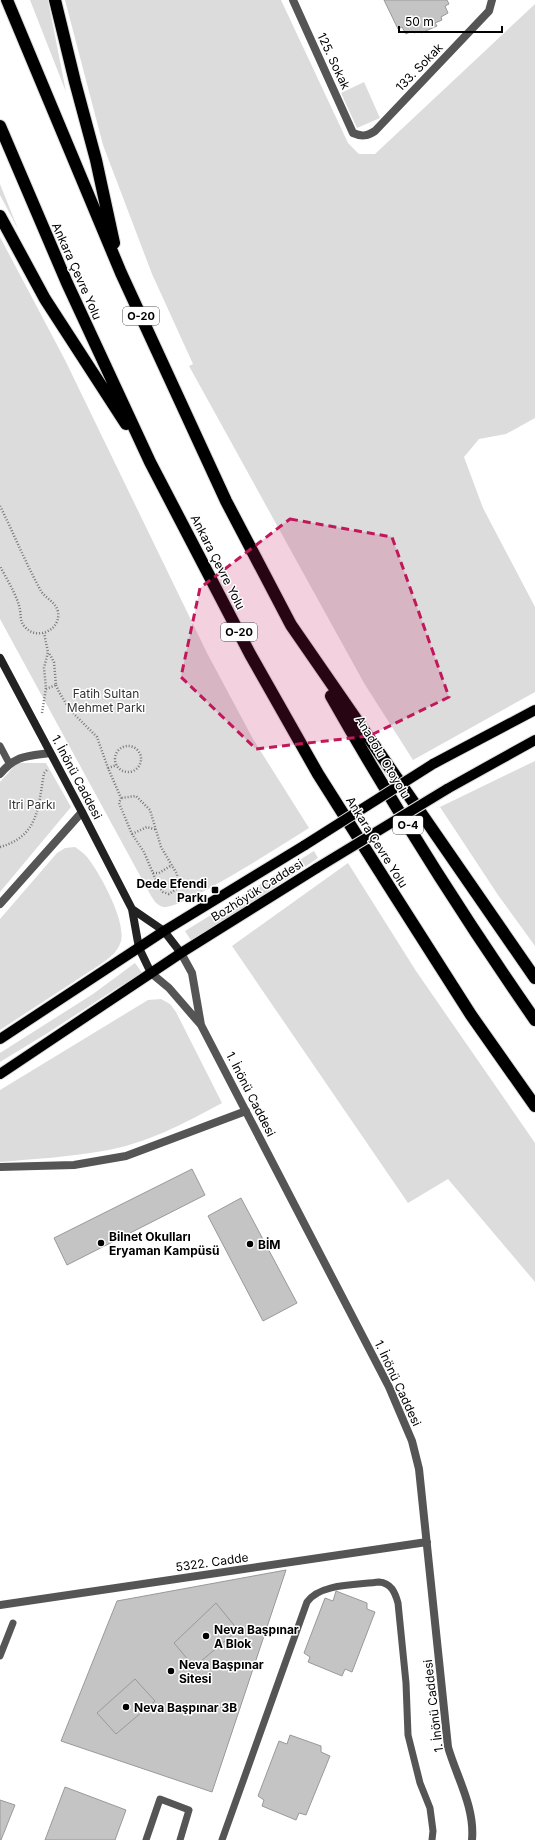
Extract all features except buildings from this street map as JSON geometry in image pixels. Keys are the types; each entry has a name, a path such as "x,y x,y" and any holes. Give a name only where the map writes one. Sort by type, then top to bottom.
{"highway":[{"name":"O-20","path":"7,0 121,273 226,501 291,625 535,978"},
{"path":"55,0 74,82 96,160 121,273"},
{"name":"Ankara Çevre Yolu","path":"0,126 66,283 150,462 250,654 318,774 472,1015 535,1105"},
{"path":"0,216 45,299 150,462"},
{"name":"Anadolu Otoyolu","path":"291,625 366,757 416,839 535,1020"}],"main road":[{"name":"Bozhöyük Caddesi","path":"0,1038 164,931 305,845 433,764 535,710"},
{"name":"Bozhöyük Caddesi","path":"0,1074 181,953 317,868 447,789 535,740"}],"street":[{"name":"125. Sokak","path":"292,0 354,133"},
{"name":"133. Sokak","path":"354,133 361,136 368,136 375,131 489,11 492,0"},
{"name":"1. İnönü Caddesi","path":"0,658 132,909 139,948 151,973"},
{"path":"0,774 9,763 27,756 50,753"},
{"path":"0,904 82,812"},
{"name":"1. İnönü Caddesi","path":"132,909 164,931 181,953"},
{"path":"181,953 192,974 201,1025"},
{"path":"151,973 169,988 201,1025"},
{"name":"1. İnönü Caddesi","path":"201,1025 400,1410 412,1441 419,1469 448,1747 454,1769 468,1802 473,1820 472,1836"},
{"path":"0,1167 74,1165 126,1156 246,1111"},
{"name":"5322. Cadde","path":"0,1605 427,1542"}],"lane":[{"path":"0,746 9,763"},
{"path":"222,1840 307,1602 315,1593 330,1588 379,1582 386,1583 391,1587 395,1593 398,1603 406,1683 408,1735 417,1776 430,1808 433,1825 432,1840"},
{"path":"0,1656 13,1623"},
{"path":"146,1840 160,1799 189,1810 180,1840"}],"path":[{"path":"0,506 42,592 58,611 53,628 44,633 36,634 25,627 22,622 19,606 0,566"},
{"path":"44,633 48,652 54,662 56,685 59,692 70,710 97,737 108,768 122,798"},
{"path":"38,728 44,705 44,668 48,652"},
{"path":"45,689 56,685"},
{"path":"132,747 140,755 140,763 132,772 123,771 117,765 117,753 123,748 132,747"},
{"path":"0,847 21,838 30,829 38,809 44,773 55,762"},
{"path":"108,768 117,765"},
{"path":"136,796 142,801 150,810 157,830 161,847 177,874 179,883 178,888 169,894 163,892 144,852 132,834 119,803 122,798 136,796"},
{"path":"132,834 147,827 157,830"},
{"path":"153,873 159,873 172,865"}],"highlighted area":[{"path":"290,519 392,537 449,697 369,736 256,749 181,677 200,588"}],"green space":[{"path":"30,0 48,0 66,92"},
{"path":"65,0 281,0 348,143 359,154 375,154 535,4 535,418 506,434 479,439 464,457 483,508 535,607 535,692 413,760 364,683 189,366 193,364 152,274 103,145"},
{"path":"364,82 380,118 357,128 341,93"},
{"path":"0,184 18,229 0,195"},
{"name":"Fatih Sultan Mehmet Parkı","path":"0,237 65,360 207,653 253,739 309,828 211,887 173,905 163,907 158,905 151,896 0,619"},
{"path":"535,761 535,946 498,895 440,807"},
{"name":"Itri Parkı","path":"17,763 46,763 71,807 0,892 0,782"},
{"path":"75,847 84,854 92,864 111,898 122,932 120,945 113,954 101,964 0,1030 0,919 57,853 65,848"},
{"path":"314,851 318,858 192,942 185,931"},
{"path":"348,863 416,971 535,1143 535,1282 448,1179 408,1203 232,946"},
{"path":"135,963 143,974 117,988 0,1062 0,1053 93,994"},
{"path":"161,999 170,1004 176,1012 222,1103 165,1132 119,1148 52,1158 0,1162 0,1090 148,1000"}],"place":[{"name":"Dede Efendi Parkı","path":"215,890"},
{"name":"Bilnet Okulları Eryaman Kampüsü","path":"101,1243"},
{"name":"BİM","path":"250,1244"},
{"name":"Neva Başpınar A Blok","path":"206,1636"},
{"name":"Neva Başpınar Sitesi","path":"171,1671"},
{"name":"Neva Başpınar 3B","path":"126,1707"}]}
